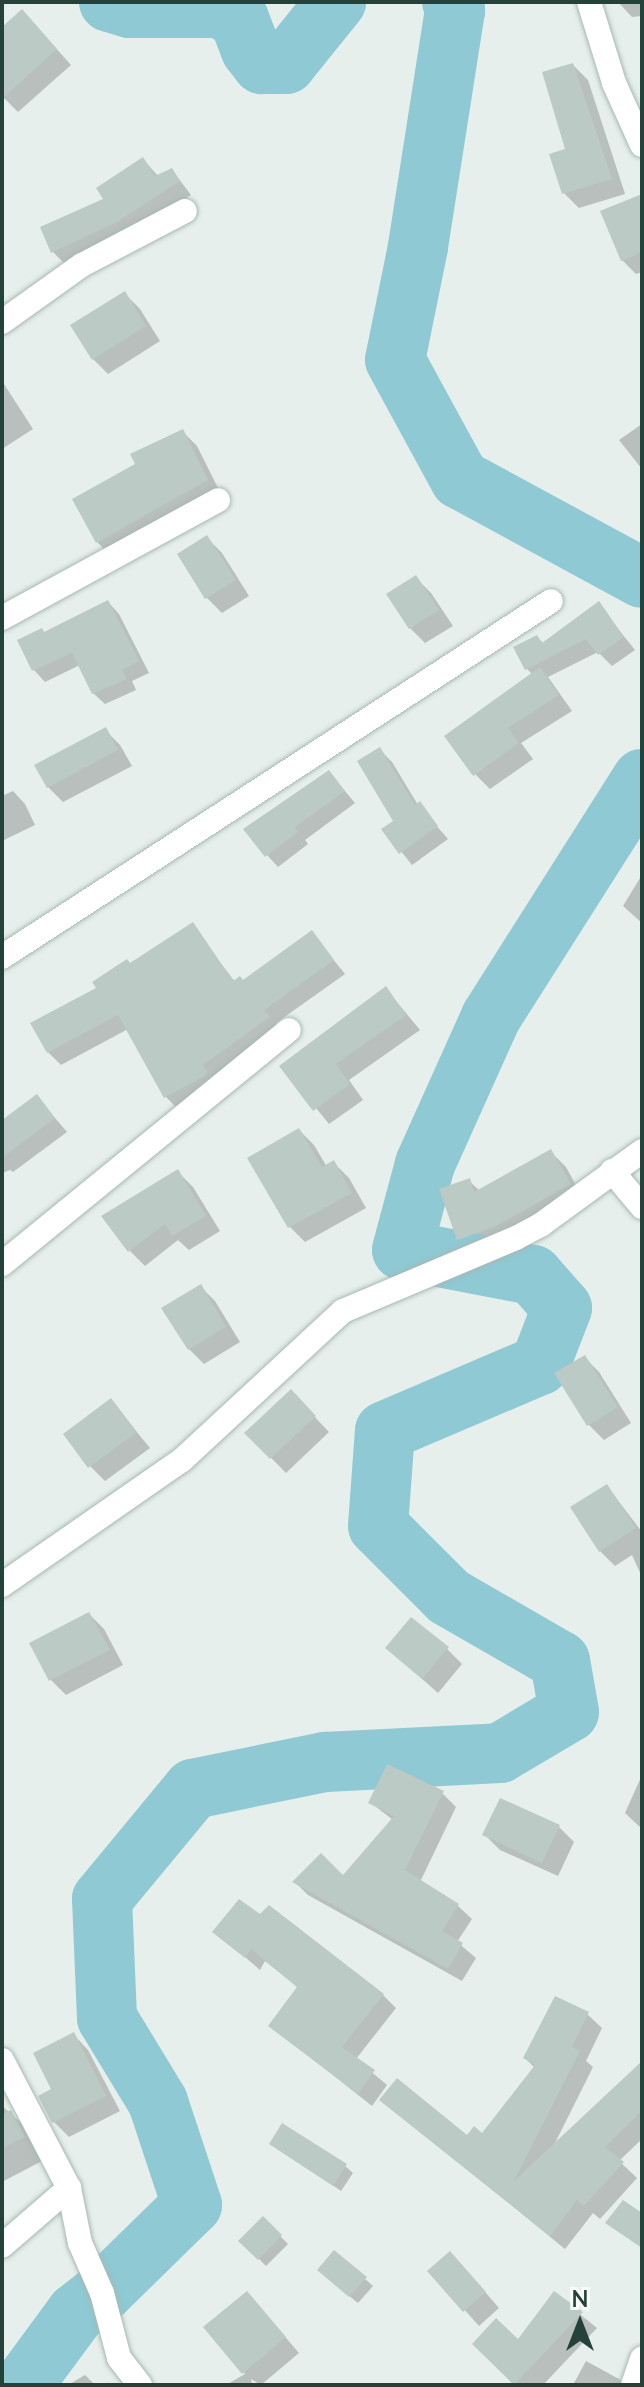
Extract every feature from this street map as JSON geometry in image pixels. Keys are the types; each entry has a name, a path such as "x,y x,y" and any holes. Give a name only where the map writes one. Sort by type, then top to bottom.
{"street":[{"path":"589,2 614,83 642,145"},
{"path":"2,322 82,265 185,211"},
{"path":"2,618 218,500"},
{"path":"2,957 551,601"},
{"path":"2,1264 289,1030"},
{"path":"2,1585 200,1446 343,1311 516,1238 542,1224 642,1151"},
{"path":"612,1171 642,1207"},
{"path":"2,2060 69,2188 80,2243 102,2293 119,2358 140,2385"},
{"path":"2,2246 69,2188"},
{"path":"633,2385 642,2359"}],"building":[{"path":"22,9 57,49 2,99 2,27"},
{"path":"573,63 612,179 562,194 549,154 565,149 542,72"},
{"path":"143,157 155,176 172,168 180,181 117,222 51,253 40,227 103,199 96,188"},
{"path":"642,194 642,252 621,261 600,211"},
{"path":"125,291 146,326 92,360 70,325"},
{"path":"183,429 208,480 96,543 72,499 135,464 130,454"},
{"path":"207,535 236,580 205,599 177,554"},
{"path":"416,575 439,610 409,629 386,594"},
{"path":"108,600 139,661 122,670 127,679 92,694 72,653 32,671 17,640 42,628 44,632"},
{"path":"599,601 624,637 598,655 586,639 525,670 513,647 537,635 542,643"},
{"path":"540,667 559,695 508,728 519,743 473,776 444,736"},
{"path":"106,727 118,750 47,788 34,765"},
{"path":"380,747 415,805 420,801 438,826 399,854 381,829 393,821 357,761"},
{"path":"329,770 345,791 295,827 298,832 265,857 243,829"},
{"path":"193,922 233,981 240,976 243,980 312,930 334,960 264,1010 270,1017 203,1065 208,1074 164,1098 118,1015 47,1053 30,1023 96,988 92,982 127,959 130,963"},
{"path":"386,986 406,1015 336,1064 350,1084 313,1111 279,1066"},
{"path":"37,1094 55,1118 2,1158 2,1120"},
{"path":"299,1128 322,1167 334,1160 352,1193 288,1228 247,1158"},
{"path":"551,1149 571,1184 494,1227 457,1240 439,1189 470,1178 474,1192"},
{"path":"178,1169 206,1216 172,1236 165,1224 128,1252 101,1216"},
{"path":"201,1284 226,1327 188,1350 161,1308"},
{"path":"585,1355 618,1407 587,1426 554,1373"},
{"path":"291,1389 316,1416 270,1459 244,1433"},
{"path":"111,1398 137,1432 88,1468 63,1434"},
{"path":"607,1484 636,1528 599,1552 570,1507"},
{"path":"89,1612 110,1650 49,1681 29,1643"},
{"path":"411,1617 449,1647 422,1679 385,1648"},
{"path":"387,1764 444,1791 405,1870 459,1904 442,1931 463,1943 448,1969 292,1882 321,1853 343,1875 394,1816 368,1803"},
{"path":"500,1798 560,1825 542,1863 482,1835"},
{"path":"239,1899 260,1914 269,1905 384,1994 342,2047 375,2070 358,2094 268,2026 297,1987 251,1949 245,1958 212,1932"},
{"path":"555,1996 589,2012 572,2047 580,2051 514,2181 642,2061 642,2111 605,2147 624,2162 584,2206 577,2200 550,2236 379,2100 397,2078 467,2135 474,2126 482,2133 535,2065 523,2058"},
{"path":"74,2032 106,2096 52,2123 38,2096 51,2089 33,2053"},
{"path":"11,2110 25,2137 2,2148 2,2115"},
{"path":"282,2123 347,2164 333,2186 269,2144"},
{"path":"623,2200 642,2213 642,2248 605,2223"},
{"path":"263,2216 282,2235 258,2260 238,2241"},
{"path":"334,2250 367,2277 349,2297 317,2270"},
{"path":"450,2251 486,2292 463,2312 427,2271"},
{"path":"247,2291 286,2337 242,2374 203,2327"},
{"path":"554,2291 583,2312 514,2385 472,2344 496,2318 518,2339"}],"waterway":[{"path":"109,2 130,8 220,8 239,19 251,50 262,64 286,64 336,2"},
{"path":"452,2 455,10 418,247 395,360 460,479 642,578"},
{"path":"23,2385 76,2313 102,2293 192,2205 158,2102 107,2018 102,1899 193,1789 325,1762 500,1753 569,1712 560,1661 449,1597 378,1526 385,1431 540,1365 562,1308 533,1275 402,1250 425,1164 491,1017 642,779"}]}
